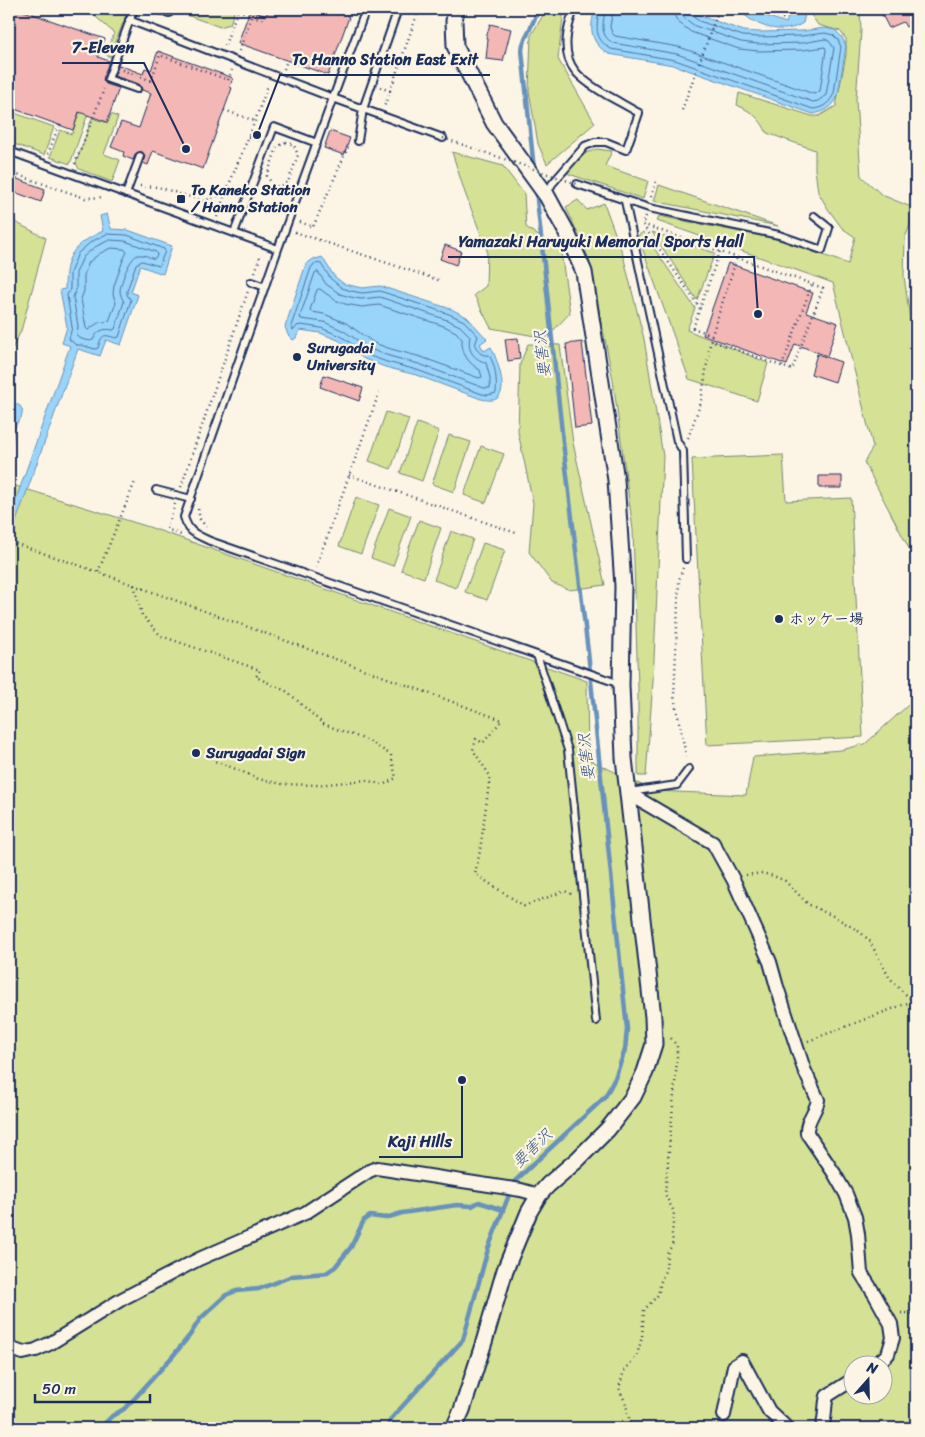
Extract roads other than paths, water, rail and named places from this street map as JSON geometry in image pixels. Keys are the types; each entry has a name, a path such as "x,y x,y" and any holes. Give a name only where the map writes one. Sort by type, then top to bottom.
{"street":[{"path":"454,1428 462,1410 505,1270 529,1212 539,1195 548,1185 577,1160 608,1129 633,1097 645,1072 654,1044 653,1017 624,758 621,685 623,586 616,480 584,272 566,231 546,195 494,123 455,46 454,21 456,9"},
{"path":"628,793 713,843 732,877 770,962 804,1069 818,1100 806,1127 806,1133 834,1173 846,1194 855,1217 861,1273 876,1295 891,1324 893,1338 888,1354"},
{"path":"9,1348 23,1353 36,1350 122,1299 199,1259 305,1213 369,1171 377,1168 521,1190 539,1195"},
{"path":"724,1414 734,1366 742,1360 770,1411 787,1428"},
{"path":"822,1428 825,1420 824,1406 827,1396 842,1386"}],"lane":[{"path":"134,9 108,79 137,90"},
{"path":"157,9 169,13 170,9"},
{"path":"366,9 278,249 184,517 187,526 192,533 210,541 621,685"},
{"path":"358,142 363,109 398,9"},
{"path":"546,195 552,184 585,146 595,142 606,142 626,150 639,113 590,85 580,78 572,68 568,54 567,38 574,9"},
{"path":"130,20 443,138"},
{"path":"234,233 274,127 317,143"},
{"path":"9,151 278,249"},
{"path":"126,194 140,156"},
{"path":"577,184 649,208 779,235 822,250 829,228 814,216"},
{"path":"625,201 677,441 683,451 686,559"},
{"path":"251,282 265,287"},
{"path":"156,490 191,499"},
{"path":"537,655 568,750 596,1021"},
{"path":"628,793 677,785 689,769"}],"water":[{"path":"595,9 689,9 701,16 744,31 802,31 825,28 835,30 842,37 846,46 838,95 834,103 828,108 813,114 673,65 609,54 598,45 593,35 592,23"},
{"path":"739,9 746,9 786,23 791,9 804,9 805,14 803,23 787,29 778,29 769,28 752,21"},
{"path":"107,214 111,229 128,230 172,246 163,274 140,266 131,292 138,295 121,345 106,340 100,356 78,349 9,541 9,519 70,346 62,343 67,327 60,290 65,289 65,277 69,259 84,241 103,231 100,216"},
{"path":"322,257 334,276 344,284 362,288 380,286 451,309 467,317 487,339 480,344 484,351 491,347 501,374 502,389 500,395 493,400 481,399 416,375 385,367 364,359 338,340 320,333 300,330 293,340 288,335 285,327 306,264 315,258"},
{"path":"12,402 20,406 22,411 21,417 14,428 12,443 9,449 9,403"}],"waterway":[{"name":"要害沢","path":"534,170 522,50 539,9"},
{"name":"要害沢","path":"387,1428 391,1419 463,1340 488,1249 514,1182 605,1097 615,1078 625,1050 627,1029 588,652 536,190"},
{"path":"103,1428 104,1424 112,1416 124,1409 135,1398 172,1357 200,1319 226,1295 236,1291 259,1289 292,1276 326,1273 335,1267 351,1247 364,1220 370,1216 386,1218 402,1213 457,1205 472,1206 479,1202 503,1210"}],"place":[{"name":"To Hanno Station East Exit","path":"257,135"},
{"name":"7-Eleven","path":"186,149"},
{"name":"To Kaneko Station / Hanno Station","path":"181,199"},
{"name":"Yamazaki Haruyuki Memorial Sports Hall","path":"758,314"},
{"name":"Surugadai University","path":"297,357"},
{"name":"ホッケー場","path":"779,619"},
{"name":"Surugadai Sign","path":"196,753"},
{"name":"Kaji Hills","path":"462,1080"}]}
